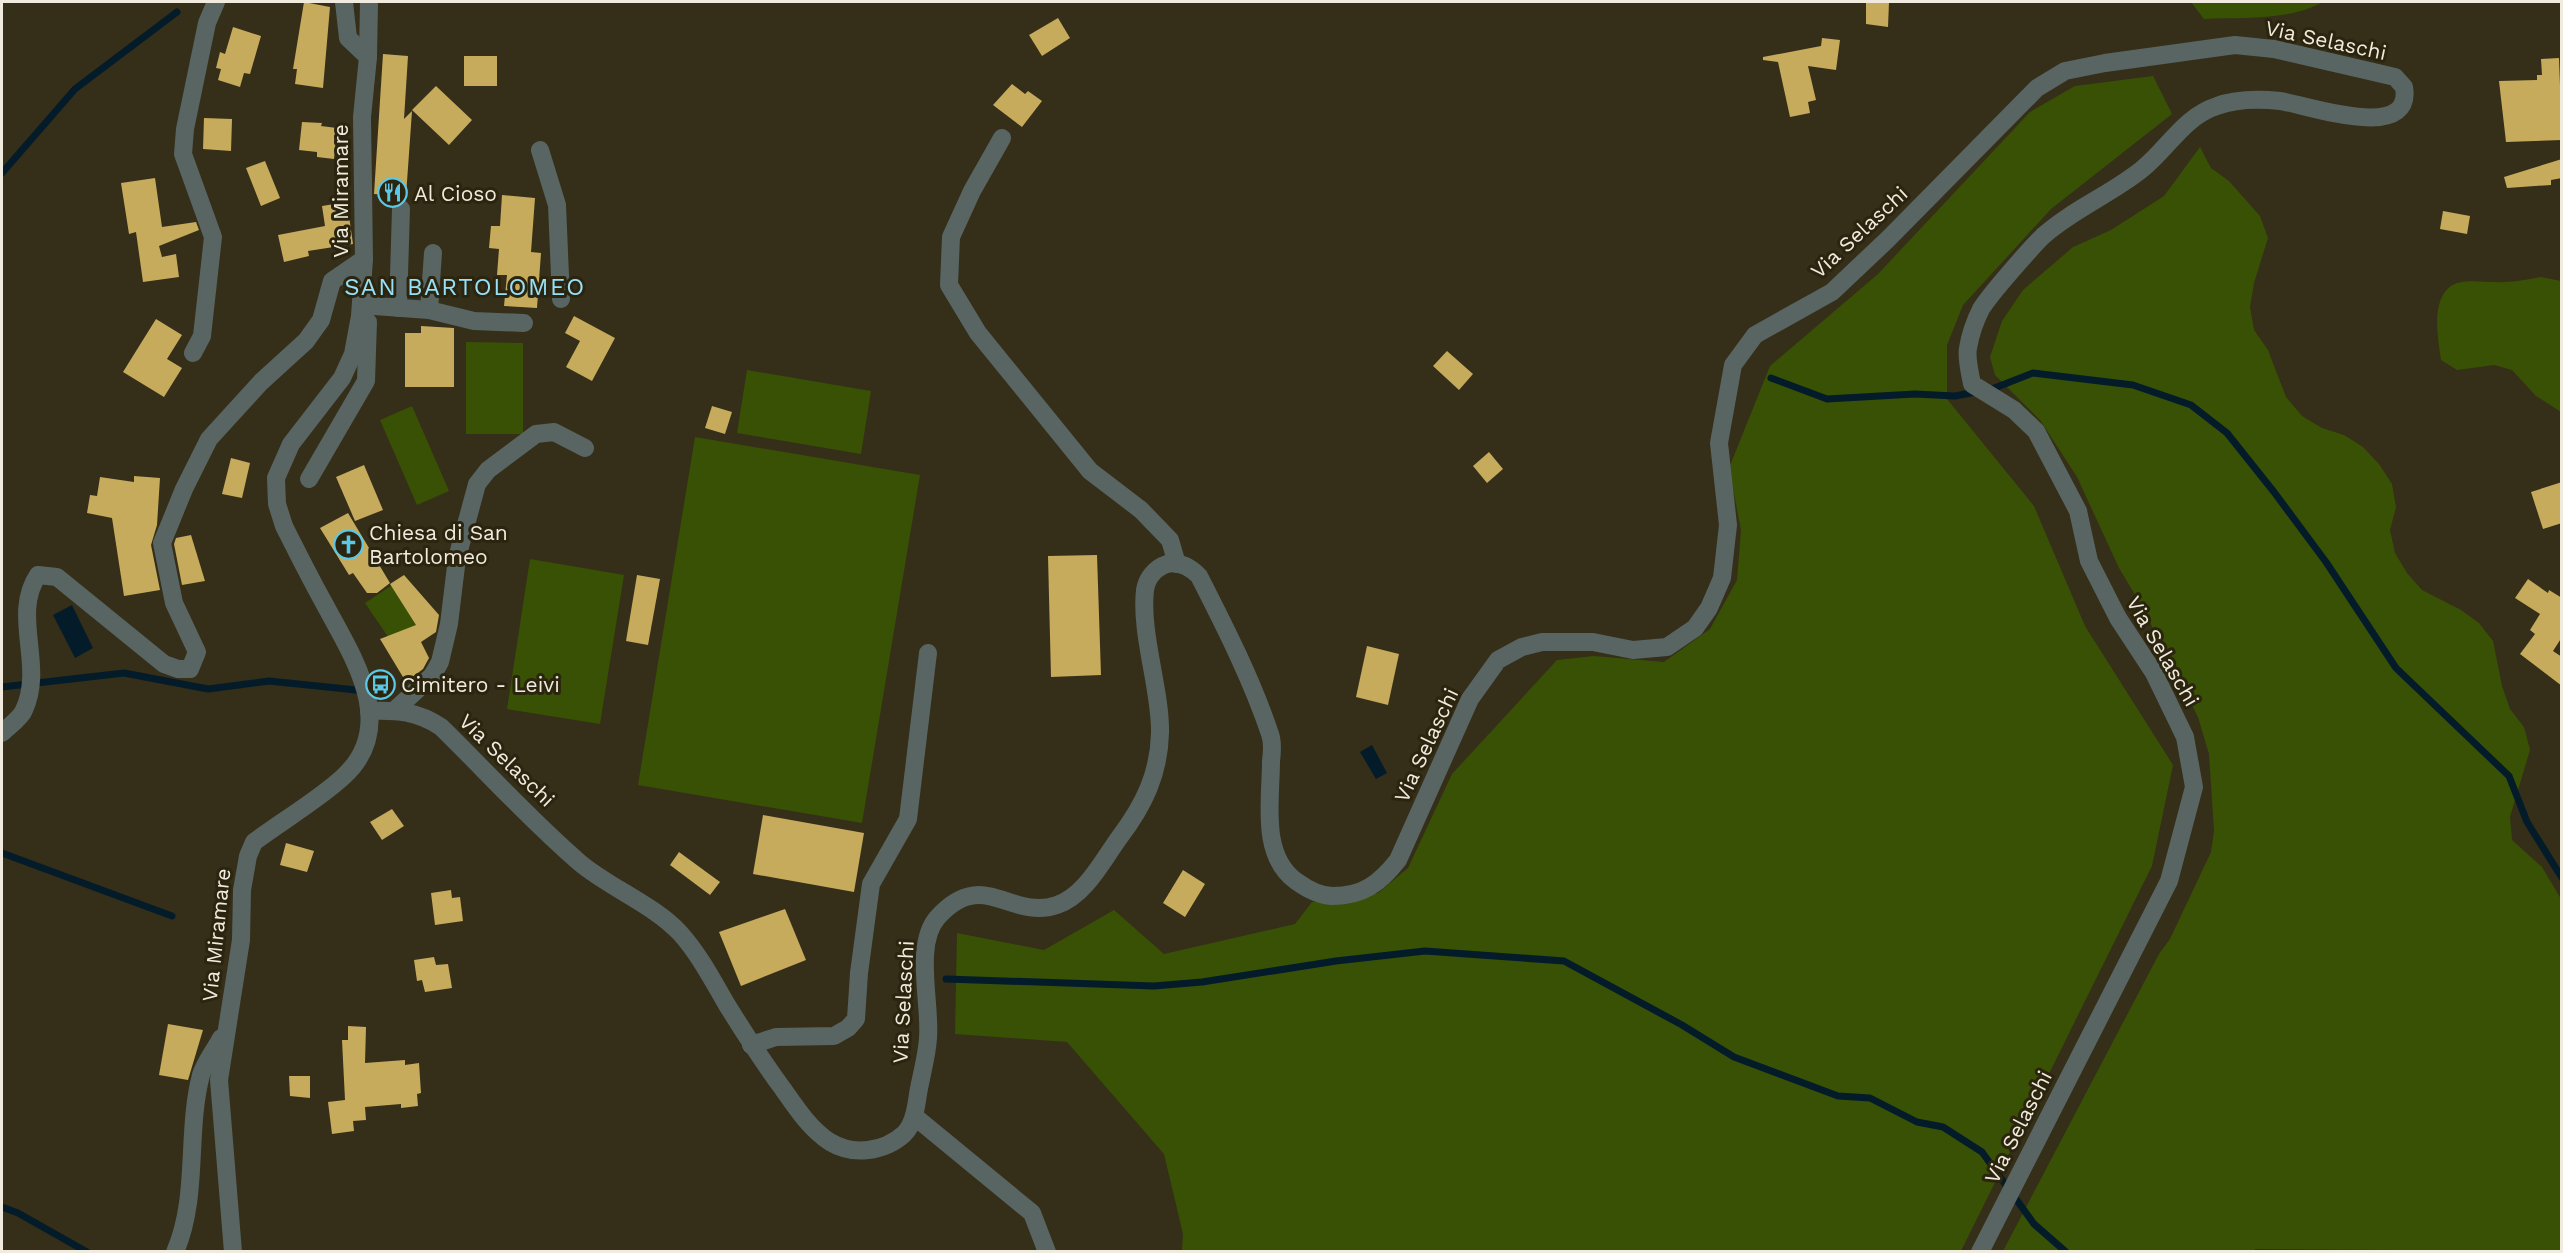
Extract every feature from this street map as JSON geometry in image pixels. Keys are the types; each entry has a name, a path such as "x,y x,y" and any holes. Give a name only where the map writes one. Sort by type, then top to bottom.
{"street":[{"path":"193,353 202,336 213,237 183,154 185,129 207,23 216,2"},
{"path":"344,2 348,38 368,57"},
{"name":"Via Miramare","path":"233,1251 219,1080 241,940 242,890 248,856 254,842 344,777 368,736 369,711 361,670 284,526 277,504 276,478 291,444 342,378 353,354 360,311 364,260 362,117 368,57 369,2"},
{"name":"Via Selaschi","path":"369,711 404,710 426,717 441,727 581,864 678,930 697,955 751,1045 807,1123 831,1143 847,1149 861,1152 883,1147 905,1133 914,1116 928,1038 926,943 933,923 949,905 967,896 983,894 1033,907 1056,906 1076,894 1137,815 1152,785 1160,730 1151,668 1145,588 1155,571 1163,565 1177,564 1192,569 1199,576 1223,623 1272,737 1271,840 1278,860 1290,877 1307,889 1327,896 1348,896 1368,890 1385,877 1398,860 1470,699 1498,660 1522,647 1542,642 1593,642 1633,650 1666,647 1695,628 1709,608 1722,578 1728,525 1719,443 1733,365 1755,335 1832,292 1888,239 2037,88 2065,71 2105,63 2235,45 2274,49 2395,77 2400,81 2405,93 2401,106 2397,110 2375,117 2354,118 2282,101 2245,100 2216,106 2185,123 2145,167 2124,184 2044,236 1981,309 1968,350 1972,384 2014,410 2036,431 2078,511 2089,561 2118,618 2154,673 2185,737 2194,787 2169,881 1980,1251"},
{"path":"1002,138 972,191 951,237 950,285 978,333 1090,471 1141,510 1170,540 1177,564"},
{"path":"540,150 557,205 561,299"},
{"path":"398,308 401,209"},
{"path":"429,310 433,253"},
{"path":"2,733 24,711 33,667 26,617 29,589 38,575 57,577 164,664 178,669 190,669 197,652 174,603 162,543 184,489 210,439 261,382 306,341 321,320 332,281 364,260"},
{"path":"360,311 398,308 429,310 474,321 524,323"},
{"path":"309,479 366,381 369,322 360,311"},
{"path":"395,710 432,676 440,662 449,624 457,558 477,484 488,470 536,434 554,432 585,448"},
{"path":"751,1045 776,1037 834,1036 848,1028 856,1018 859,973 871,884 908,819 928,653"},
{"path":"175,1251 186,1212 192,1138 202,1073 228,1026"},
{"path":"914,1116 1032,1213 1047,1251"}],"green space":[{"path":"2191,2 2323,2 2310,8 2281,15 2204,19"},
{"path":"2153,76 2172,114 2051,209 1963,305 1947,345 1947,399 2034,506 2085,626 2173,765 2152,866 1961,1251 1182,1251 1183,1234 1164,1154 1067,1042 955,1034 957,933 1044,950 1114,910 1164,954 1295,924 1312,902 1348,901 1378,893 1408,868 1452,774 1557,660 1594,656 1664,662 1710,629 1737,580 1741,530 1729,468 1770,366 1878,274 2030,112 2075,86"},
{"path":"2200,147 2211,168 2229,181 2260,216 2268,238 2254,283 2250,307 2254,330 2268,350 2286,397 2302,416 2322,428 2344,435 2363,447 2379,464 2392,484 2396,507 2390,530 2395,553 2407,573 2422,590 2461,610 2479,623 2493,641 2502,686 2510,709 2524,727 2530,750 2510,817 2512,840 2542,867 2561,899 2561,1251 2255,1249 2253,1252 2003,1251 2159,954 2170,939 2211,852 2214,831 2209,754 2198,717 2140,603 2119,568 2077,477 2040,420 1995,375 1990,357 2002,321 2023,290 2073,247 2111,230 2164,196"},
{"path":"2541,277 2561,281 2561,412 2536,396 2512,370 2494,365 2457,370 2441,360 2438,341 2439,306 2448,288 2462,282 2509,282"},
{"path":"466,342 523,343 523,434 466,434"},
{"path":"747,370 871,391 861,454 737,433"},
{"path":"412,406 449,491 417,505 380,420"},
{"path":"695,437 920,475 862,823 638,785"},
{"path":"530,559 624,575 600,724 507,709"},
{"path":"397,582 430,632 399,653 365,603"}],"water":[{"path":"72,605 93,648 75,658 53,615"},
{"path":"1372,745 1387,773 1376,779 1360,752"}],"building":[{"path":"304,2 330,7 323,88 295,84 297,69 293,69"},
{"path":"1866,2 1889,2 1888,27 1866,24"},
{"path":"1058,18 1070,38 1042,56 1029,35"},
{"path":"233,27 261,36 250,74 244,73 240,87 218,80 221,69 216,68 220,52 225,54"},
{"path":"1822,38 1840,40 1836,70 1808,66 1816,100 1808,102 1810,113 1790,117 1778,62 1763,60 1763,57 1821,46"},
{"path":"383,54 408,56 404,119 412,111 406,196 374,194"},
{"path":"464,56 497,56 497,86 464,86"},
{"path":"2559,58 2562,140 2506,142 2499,81 2537,80 2537,75 2542,75 2541,59"},
{"path":"1012,84 1025,94 1028,91 1042,101 1022,127 993,105"},
{"path":"436,86 472,120 449,145 412,110"},
{"path":"204,118 232,119 231,151 203,149"},
{"path":"302,122 322,123 321,126 337,128 334,159 317,157 317,152 299,150"},
{"path":"2562,159 2562,178 2551,180 2551,185 2507,188 2504,177"},
{"path":"265,161 280,198 261,206 246,168"},
{"path":"155,178 162,227 196,222 199,230 159,246 162,257 176,254 179,277 143,282 136,232 129,234 121,183"},
{"path":"502,195 535,198 531,252 541,253 537,308 504,306 507,275 497,275 499,249 489,248 491,226 500,226"},
{"path":"347,202 353,244 308,251 309,256 284,262 278,235 325,226 322,206"},
{"path":"2443,211 2470,216 2467,234 2440,229"},
{"path":"574,316 615,338 592,381 566,367 580,341 565,333"},
{"path":"156,319 182,335 167,359 182,368 164,397 123,372"},
{"path":"421,326 454,328 454,387 405,387 405,333 421,333"},
{"path":"1447,351 1473,374 1459,390 1433,366"},
{"path":"712,406 732,412 725,434 705,428"},
{"path":"1489,452 1503,469 1487,483 1473,466"},
{"path":"231,458 250,463 242,498 222,494"},
{"path":"364,465 383,510 355,521 336,477"},
{"path":"134,476 160,478 157,525 151,545 160,590 124,596 112,518 87,513 90,495 97,496 100,477 134,482"},
{"path":"2562,482 2562,523 2543,529 2531,492"},
{"name":"Chiesa di San Bartolomeo","path":"348,513 390,583 377,593 367,593 353,573 349,575 320,528"},
{"path":"191,535 205,581 182,585 174,544 176,538"},
{"path":"1097,555 1101,675 1051,677 1048,556"},
{"path":"404,575 439,615 436,632 421,642 429,658 423,669 406,682 380,639 416,625 390,584"},
{"path":"637,575 660,579 648,645 626,641"},
{"path":"2528,579 2548,593 2549,590 2562,598 2562,637 2553,651 2562,657 2562,686 2520,654 2535,634 2530,630 2540,614 2515,598"},
{"path":"1367,646 1399,654 1388,705 1356,697"},
{"path":"392,809 404,826 382,840 370,822"},
{"path":"763,815 864,833 854,892 753,874"},
{"path":"286,843 314,851 307,872 280,865"},
{"path":"679,852 720,882 710,895 670,865"},
{"path":"1183,870 1205,884 1185,917 1163,903"},
{"path":"451,890 452,898 460,897 463,921 435,925 431,893"},
{"path":"785,909 806,960 741,986 719,932"},
{"path":"434,957 436,965 448,964 452,988 425,992 422,980 417,981 414,960"},
{"path":"168,1024 203,1030 188,1080 159,1075"},
{"path":"348,1026 366,1027 365,1063 405,1060 405,1065 419,1063 421,1093 417,1094 418,1106 401,1108 401,1104 365,1107 366,1120 353,1121 354,1131 332,1134 328,1102 345,1100 342,1040 348,1040"},
{"path":"289,1076 310,1076 310,1098 290,1096"}],"waterway":[{"path":"2,173 75,89 177,12"},
{"path":"1771,378 1827,399 1915,394 1955,396 1992,389 2033,373 2133,385 2191,405 2227,433 2274,492 2326,562 2396,668 2509,776 2527,822 2562,878"},
{"path":"2,687 124,673 208,689 269,681 356,690"},
{"path":"2,853 172,916"},
{"path":"946,979 1154,986 1202,982 1336,961 1425,951 1564,961 1682,1025 1734,1057 1838,1096 1870,1098 1917,1122 1943,1127 1982,1152 2034,1224 2066,1252"},
{"path":"2,1207 18,1213 87,1252"}],"place":[{"name":"Al Cioso","path":"393,193"},
{"name":"Chiesa di San Bartolomeo","path":"348,544"},
{"name":"Cimitero - Leivi","path":"380,684"}],"district":[{"name":"SAN BARTOLOMEO","path":"465,287"}]}
